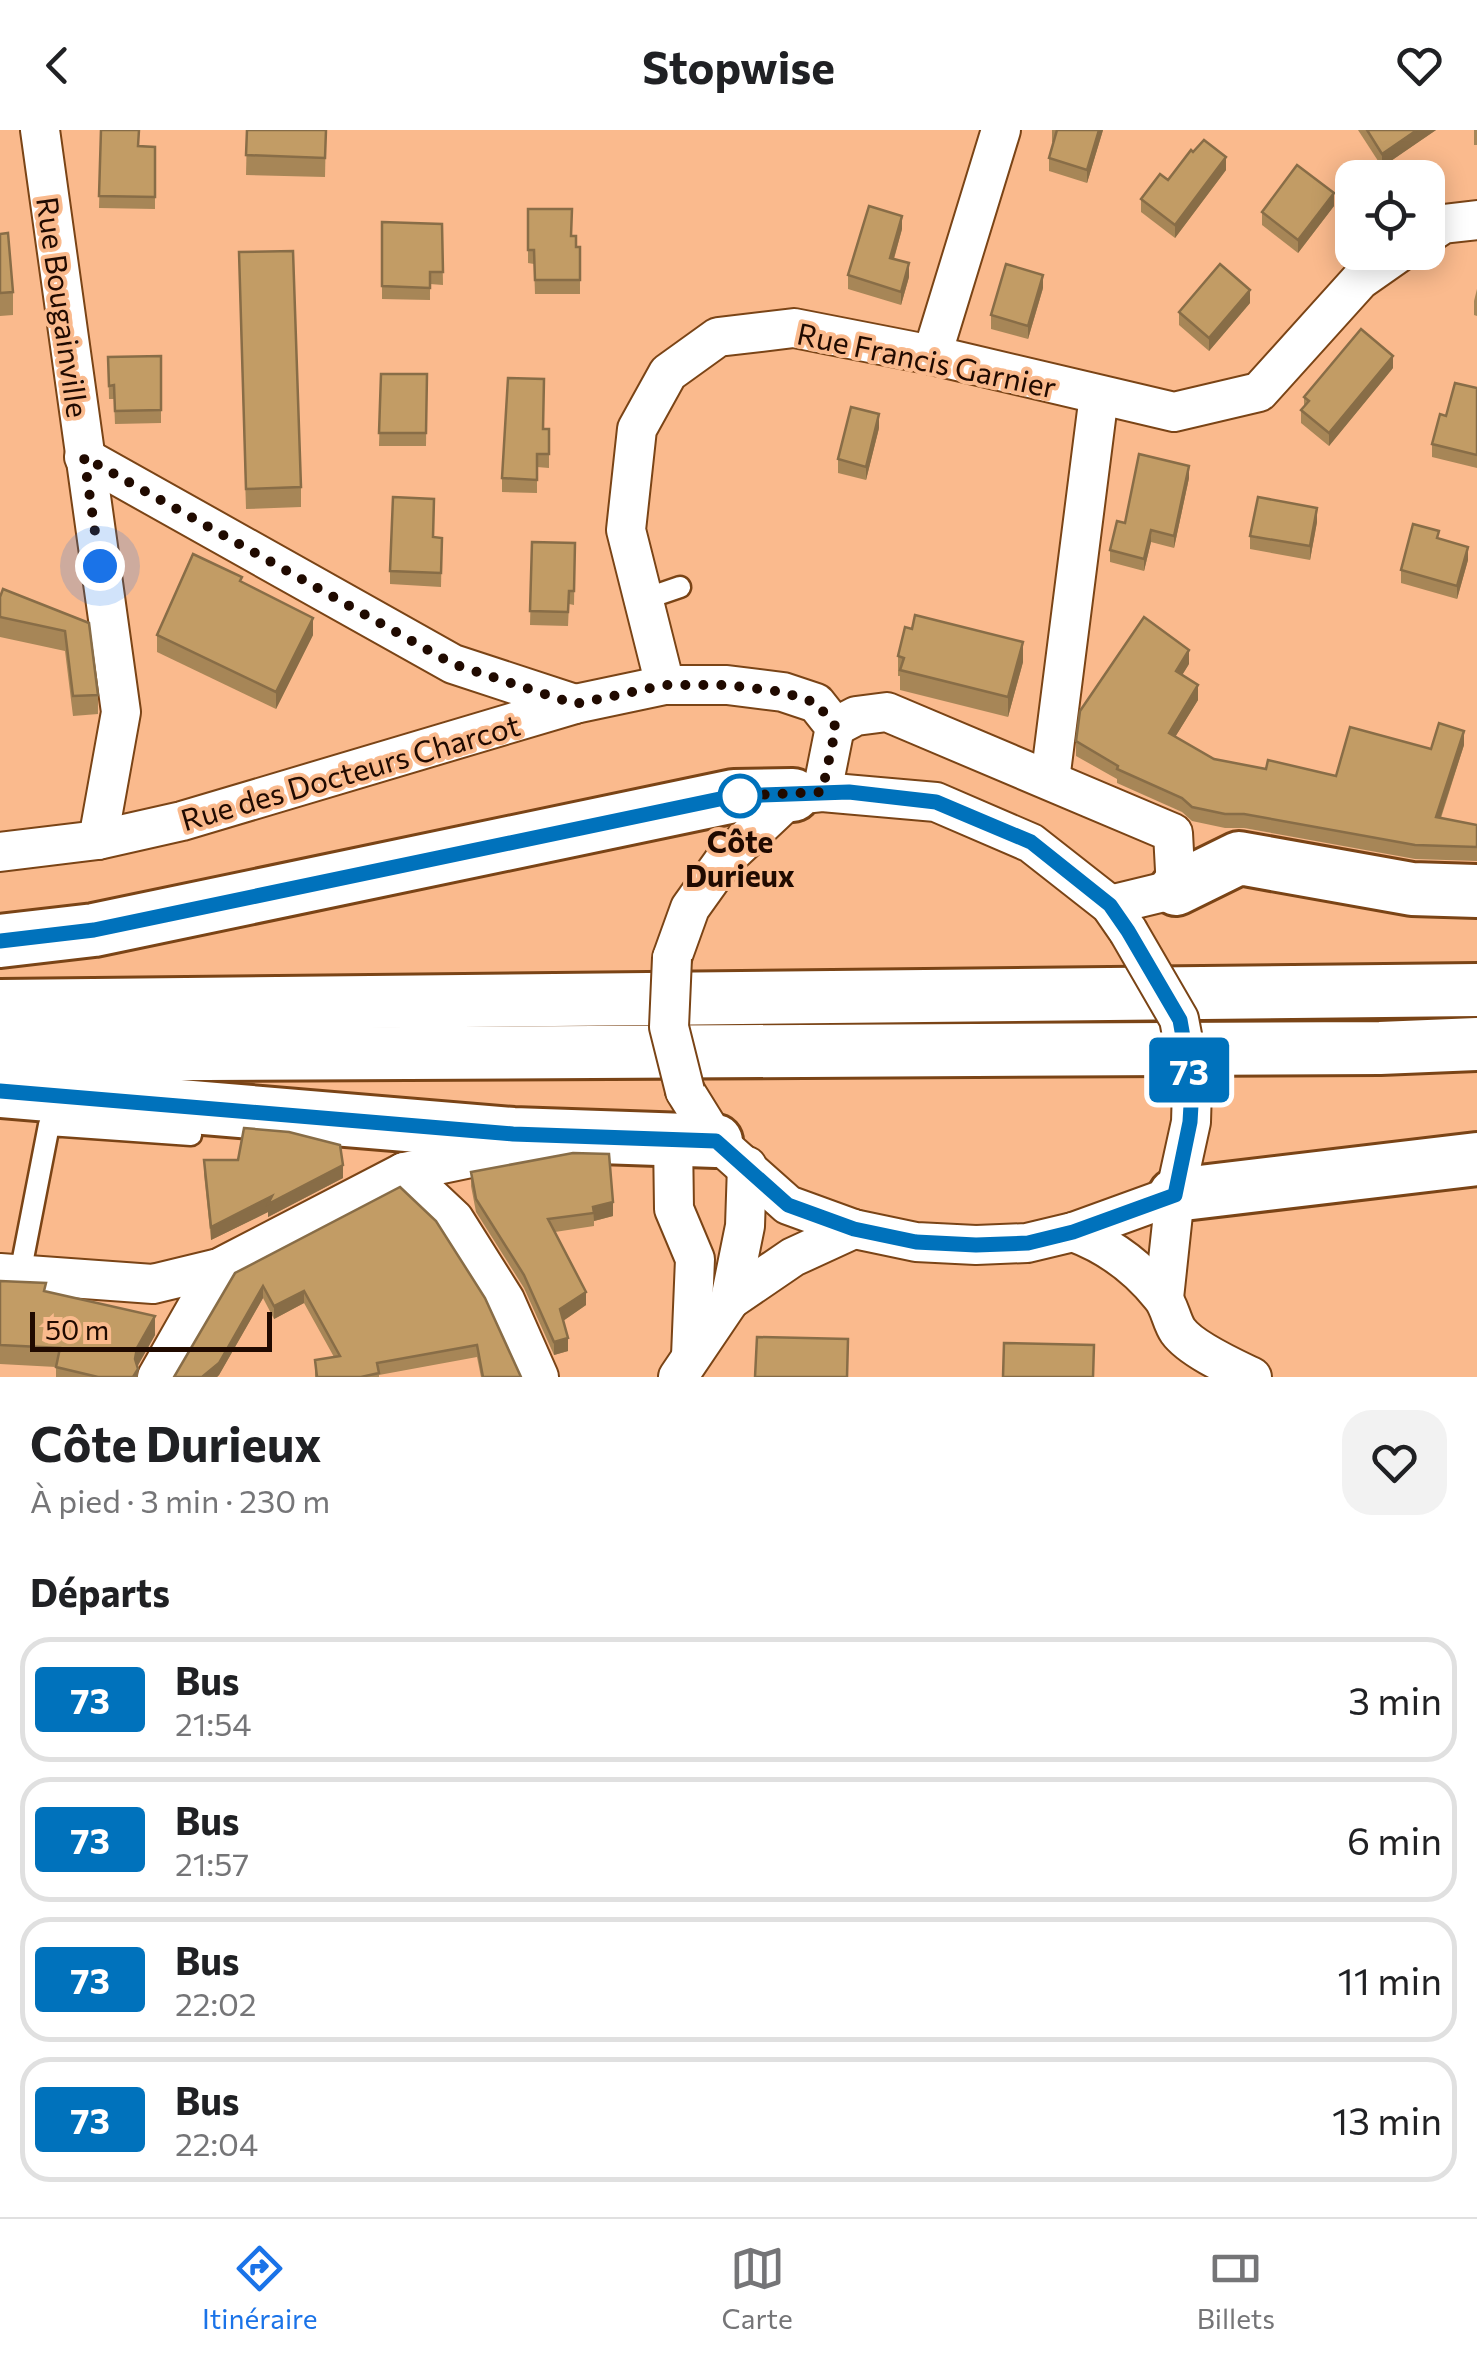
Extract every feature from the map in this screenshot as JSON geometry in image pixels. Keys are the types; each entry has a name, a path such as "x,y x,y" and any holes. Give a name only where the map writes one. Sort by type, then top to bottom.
{"main road":[{"path":"0,941 94,930 734,796 807,794"},
{"path":"1176,889 1238,858 1412,890 1477,891"},
{"path":"0,1006 1477,990"},
{"path":"0,1055 1380,1048 1477,1044"},
{"path":"0,1091 493,1132 575,1136 705,1134"},
{"path":"1175,1195 1477,1159"}],"street":[{"name":"Rue Bougainville","path":"40,130 121,712 98,840"},
{"path":"932,355 1001,130"},
{"path":"1445,224 1477,220"},
{"name":"Rue Francis Garnier","path":"665,685 626,530 637,428 668,373 718,338 794,328 932,355 1174,412 1258,392 1360,280 1374,270"},
{"path":"1050,780 1099,395"},
{"path":"84,457 453,664 575,704"},
{"name":"Rue des Docteurs Charcot","path":"0,852 98,840 240,805 575,704 665,685 727,685 783,692 826,715"},
{"path":"730,1300 745,1226 705,1134 668,1027 672,958 690,908 725,859 807,794 826,715 886,712 1173,833 1176,889 1119,918"},
{"path":"807,794 936,802 1031,842 1119,918 1180,1020 1192,1088 1164,1298"},
{"path":"705,1134 788,1205 854,1229 916,1242 1028,1243 1073,1232 1175,1195"},
{"path":"684,1368 696,1258 674,1210 705,1134"},
{"path":"10,1274 153,1284 219,1268 404,1172 575,1136"},
{"path":"404,1172 454,1219 505,1300 539,1377"},
{"path":"684,1368 730,1300 793,1257 854,1229"},
{"path":"1073,1232 1104,1244 1164,1298 1179,1333 1252,1377"},
{"path":"156,1377 219,1268"}],"lane":[{"path":"642,600 680,588"},
{"path":"10,1274 49,1126 191,1135"}],"building":[{"path":"101,130 139,130 138,146 155,147 155,197 99,196"},
{"path":"247,130 326,130 325,158 246,155"},
{"path":"1057,130 1099,130 1087,170 1049,158"},
{"path":"1367,130 1417,130 1382,154"},
{"path":"1204,140 1226,157 1175,225 1141,199 1160,174 1168,180"},
{"path":"1297,165 1334,193 1298,240 1262,212"},
{"path":"869,206 902,216 890,258 909,263 901,292 848,275"},
{"path":"528,209 572,209 571,236 576,236 576,247 580,247 580,280 535,280 534,250 528,250"},
{"path":"382,222 442,224 443,272 430,272 430,288 382,286"},
{"path":"8,233 13,292 0,293 0,234"},
{"path":"293,251 301,487 246,489 239,252"},
{"path":"1006,264 1043,275 1028,326 991,315"},
{"path":"1220,264 1250,290 1209,338 1179,312"},
{"path":"1361,329 1393,356 1329,433 1301,410 1309,401 1304,397"},
{"path":"161,356 161,410 115,411 108,357"},
{"path":"381,374 427,374 426,433 379,433"},
{"path":"508,378 544,379 543,429 549,429 549,454 537,454 537,480 502,478"},
{"path":"1455,383 1477,388 1477,455 1432,444 1440,414 1446,416"},
{"path":"851,407 879,414 866,467 838,459"},
{"path":"1139,454 1189,466 1174,536 1151,530 1144,559 1110,550 1117,521 1125,523"},
{"path":"393,497 434,499 433,537 442,538 441,573 390,571"},
{"path":"1258,497 1317,508 1310,546 1250,536"},
{"path":"1413,524 1439,531 1437,538 1468,547 1457,586 1401,570"},
{"path":"532,542 575,543 574,591 569,591 568,612 530,611"},
{"path":"193,554 313,618 276,692 157,635"},
{"path":"3,589 89,623 98,695 73,696 65,631 0,617"},
{"path":"915,615 1023,642 1008,697 900,670 904,658 898,656 905,627 912,629"},
{"path":"1144,617 1189,650 1176,671 1198,685 1169,733 1214,759 1266,769 1268,760 1336,776 1350,727 1431,749 1439,723 1464,731 1436,817 1477,825 1477,847 1415,845 1192,807 1182,798 1117,769 1118,766 1076,741 1080,711"},
{"path":"244,1128 289,1132 340,1145 343,1165 268,1204 272,1196 211,1227 204,1160 238,1160"},
{"path":"573,1153 609,1154 613,1202 593,1207 594,1213 548,1219 586,1292 560,1309 568,1338 554,1342 524,1275 476,1199 471,1172"},
{"path":"400,1187 436,1221 485,1298 521,1377 483,1377 477,1345 377,1363 379,1373 361,1377 317,1377 315,1360 340,1356 304,1291 274,1306 263,1286 219,1363 202,1377 174,1377 235,1273"},
{"path":"0,1281 46,1283 44,1291 155,1316 137,1348 138,1369 133,1377 98,1377 56,1367 60,1348 0,1345"},
{"path":"757,1337 848,1339 847,1377 755,1377"},
{"path":"1004,1343 1094,1345 1093,1377 1003,1377"}],"bus line":[{"name":"73","path":"0,941 94,930 734,796 849,792 936,802 1031,842 1110,905 1180,1020 1192,1088 1190,1122 1175,1195 1073,1232 1028,1243 976,1245 916,1242 854,1229 788,1205 716,1141 513,1134 0,1091"}],"place":[{"name":"Côte Durieux","path":"740,796"}],"route":[{"path":"100,566 84,457 453,664 575,704 665,685 727,685 783,692 816,703 836,727 822,792 734,796 740,796"}]}
